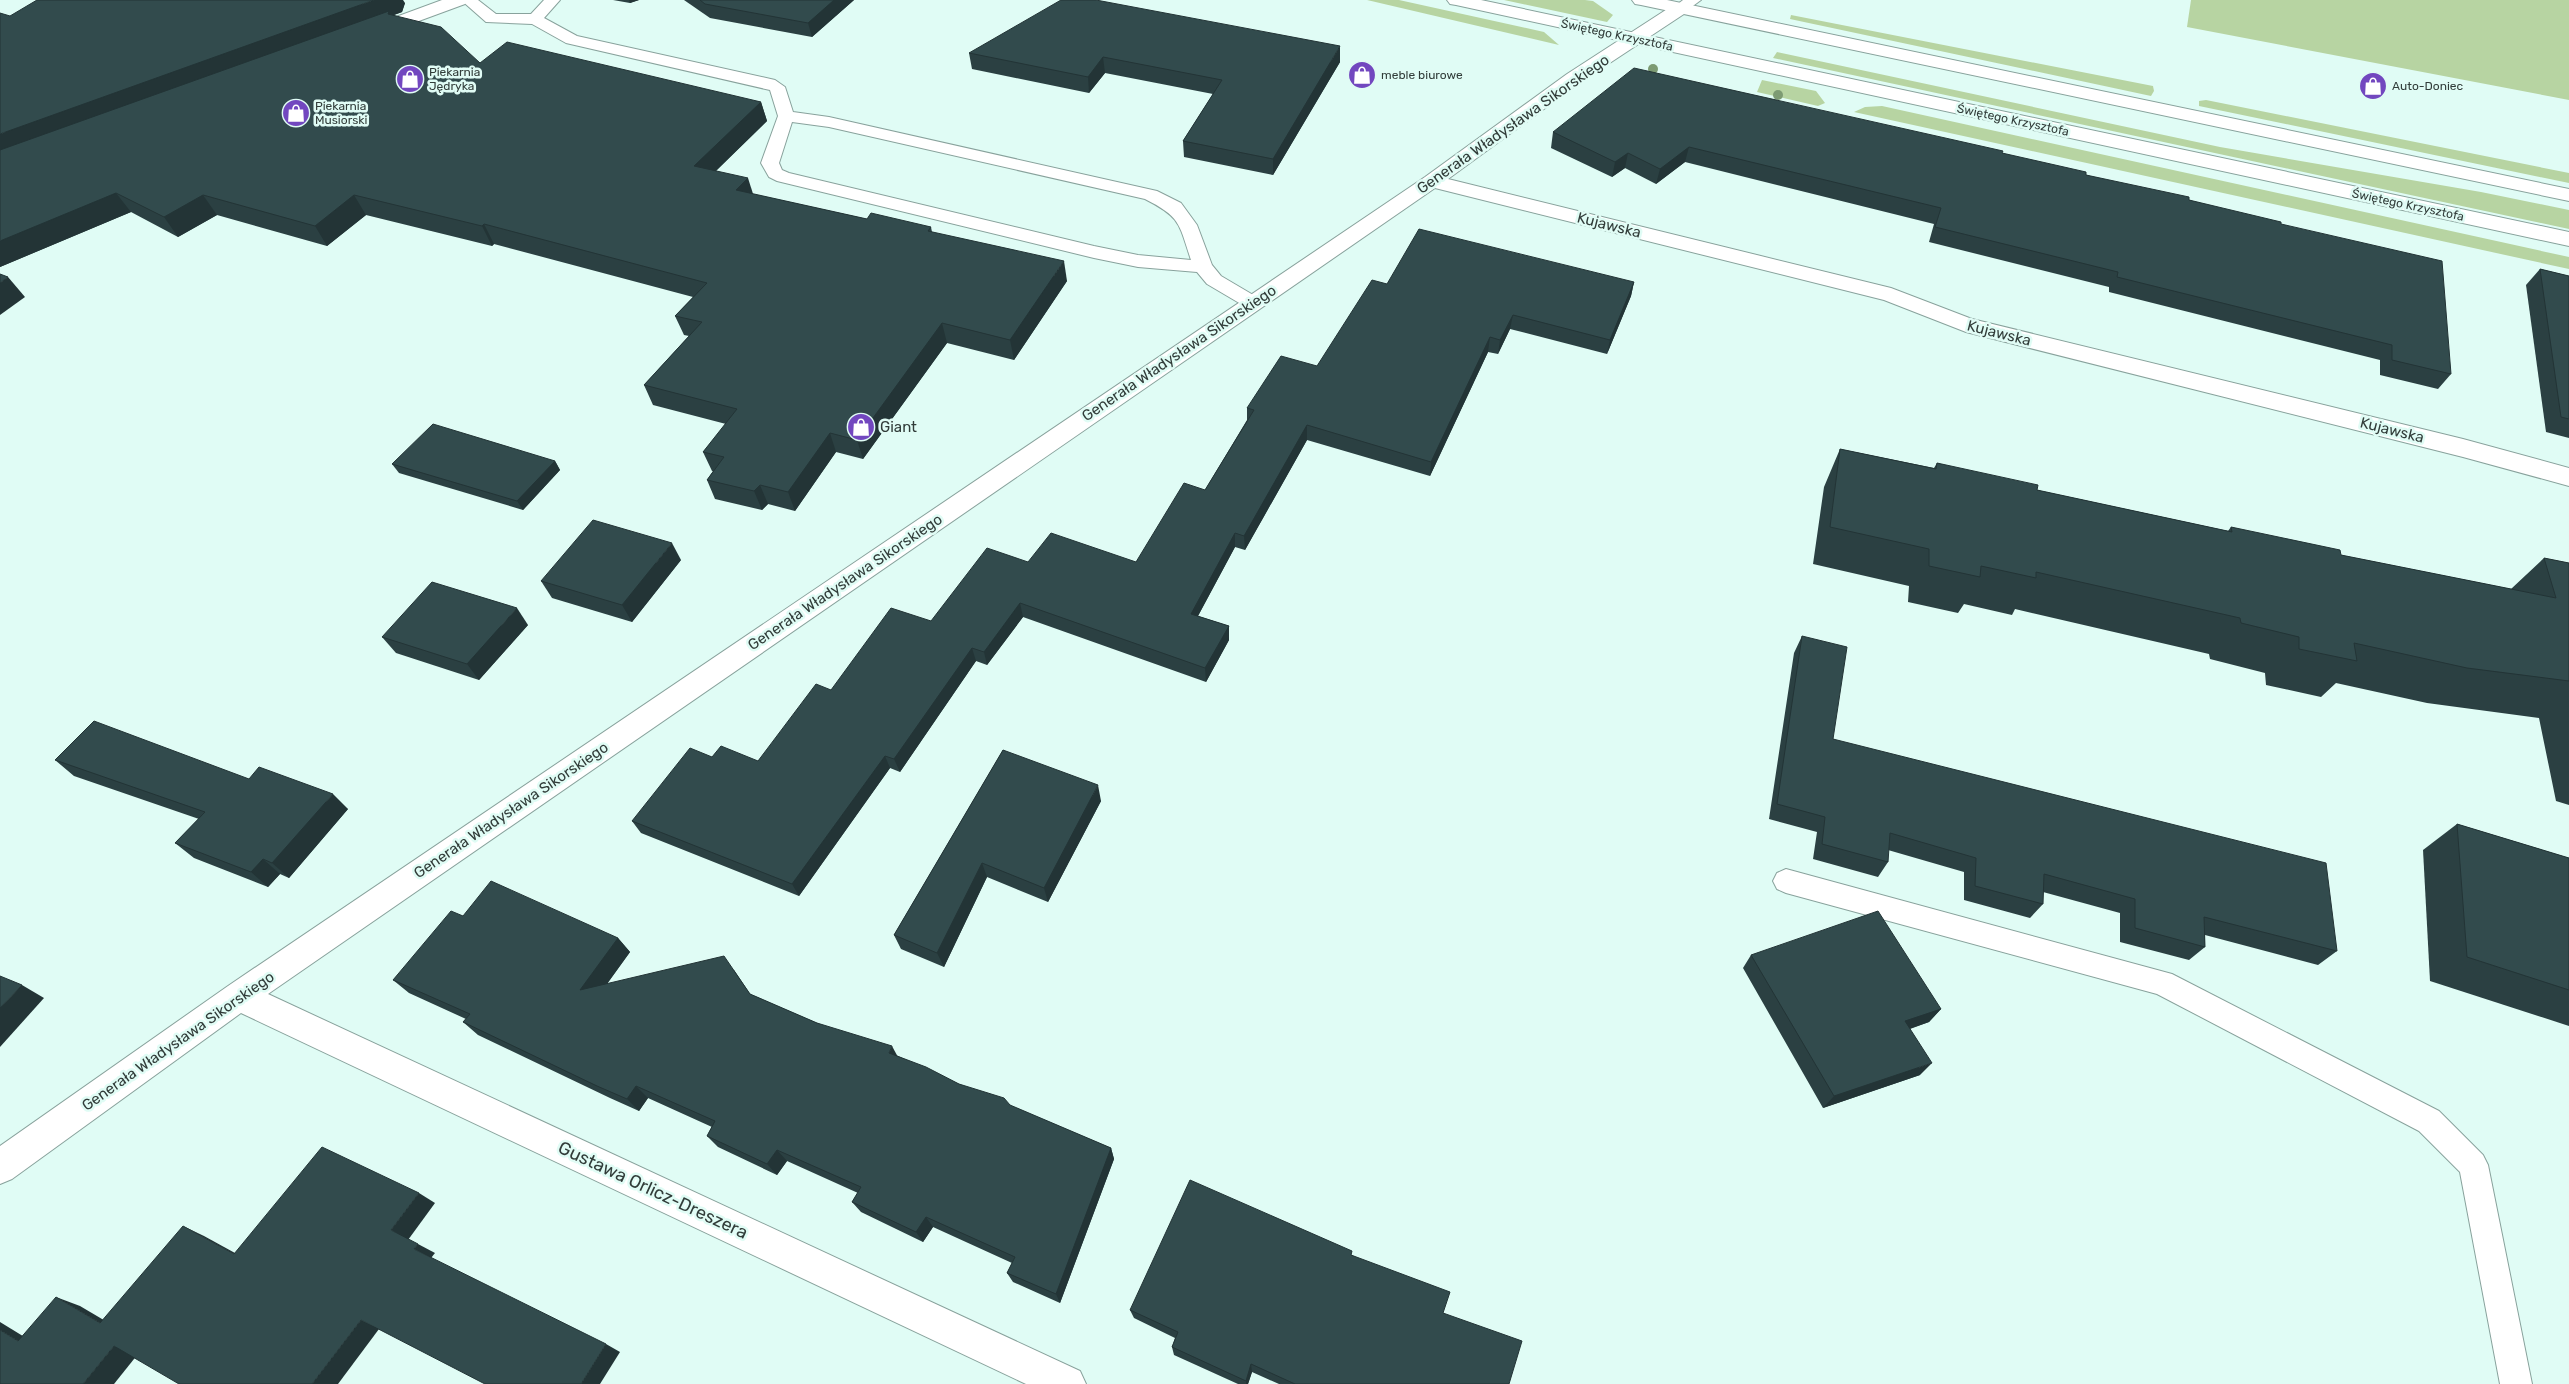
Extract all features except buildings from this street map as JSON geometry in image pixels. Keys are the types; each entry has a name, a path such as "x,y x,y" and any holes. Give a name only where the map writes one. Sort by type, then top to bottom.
{"street":[{"path":"356,38 459,0"},
{"name":"Świętego Krzysztofa","path":"1456,0 2569,239"},
{"path":"1641,0 1687,4 2569,195"},
{"name":"Generała Władysława Sikorskiego","path":"0,1167 239,996 1432,181 1574,78 1687,4"},
{"name":"Kujawska","path":"1432,181 1891,295 1966,325 2464,448 2569,477"},
{"name":"Gustawa Orlicz-Dreszera","path":"239,996 1067,1384"}],"lane":[{"path":"469,0 492,19 535,19 572,40 768,83 777,87 786,116 770,163 775,173 783,177 1138,262 1203,267"},
{"path":"535,19 552,0"},
{"path":"786,116 829,122 1151,195 1175,207 1188,225 1203,267 1214,280 1252,303"},
{"path":"1786,881 2162,983 2429,1120 2473,1165 2516,1384"}],"green space":[{"path":"1367,0 1399,0 1544,32 1559,45"},
{"path":"1504,0 1593,1 1613,15 1607,22"},
{"path":"2191,0 2569,0 2569,100 2187,27"},
{"path":"1791,15 2153,86 2154,91 2151,96 1790,19"},
{"path":"1777,52 2220,147 2481,192 2569,210 2569,229 1773,58"},
{"path":"1762,80 1816,91 1825,103 1818,106 1757,92"},
{"path":"2206,100 2569,173 2569,183 2199,106 2199,101"},
{"path":"1882,106 2569,257 2569,269 1854,112 1865,107"}],"place":[{"name":"meble biurowe","path":"1362,75"},
{"name":"Piekarnia Jędryka","path":"410,79"},
{"name":"Auto-Doniec","path":"2373,86"},
{"name":"Piekarnia Musiorski","path":"296,113"},
{"name":"Giant","path":"861,427"}]}
